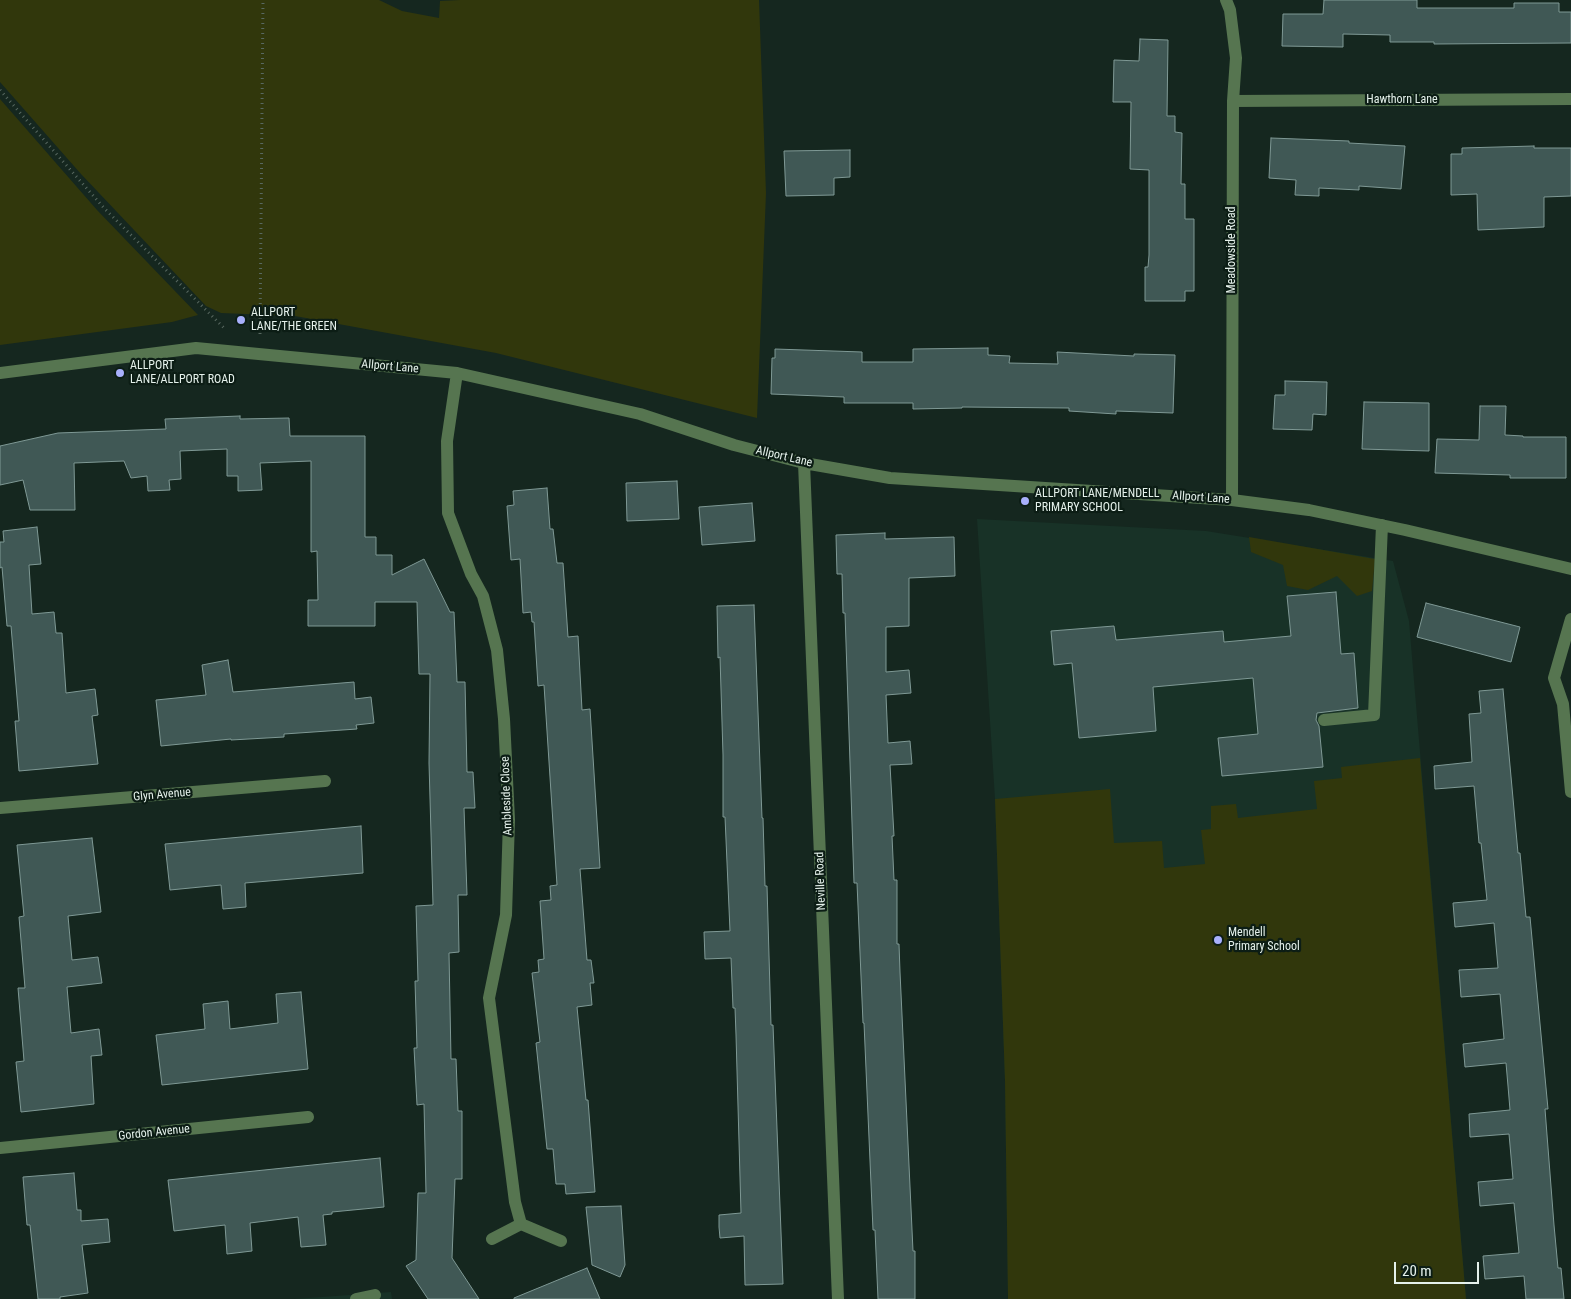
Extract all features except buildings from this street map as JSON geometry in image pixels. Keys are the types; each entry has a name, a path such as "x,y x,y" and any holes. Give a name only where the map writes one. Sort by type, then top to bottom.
{"street":[{"name":"Meadowside Road","path":"1226,0 1230,10 1236,58 1233,102 1232,500"},
{"name":"Hawthorn Lane","path":"1233,102 1571,99"},
{"name":"Allport Lane","path":"0,373 196,348 457,373 640,414 734,446 804,462 890,478 1232,500 1309,510 1571,569"},
{"name":"Ambleside Close","path":"457,373 447,441 448,513 471,574 483,596 497,650 504,719 509,820 506,916 489,998 515,1202 521,1224"},
{"name":"Neville Road","path":"804,462 838,1299"},
{"path":"1324,720 1374,715 1382,525"},
{"path":"1571,619 1554,678 1563,704 1571,792"},
{"name":"Glyn Avenue","path":"0,808 325,781"},
{"name":"Gordon Avenue","path":"0,1148 308,1117"},
{"path":"492,1239 521,1224 561,1241"},
{"path":"356,1299 375,1295"}],"path":[{"path":"255,354 263,0"},
{"path":"0,90 104,208 255,354"}],"shaded area":[{"name":"Mendell Primary School","path":"977,519 1206,531 1393,561 1409,621 1466,1299 1008,1299 1005,1081 995,799"},
{"path":"391,1292 392,1299 294,1299"}],"green space":[{"path":"0,0 379,0 402,11 439,18 440,1 759,0 766,193 757,418 496,353 295,316 221,313 206,306 81,174 0,82"},
{"path":"0,99 97,210 198,315 172,322 0,345"},
{"path":"1249,537 1375,559 1372,591 1357,596 1337,576 1308,590 1287,586 1283,565 1251,552"},
{"name":"Mendell Primary School","path":"1420,758 1466,1299 1008,1299 1005,1081 995,799 1110,789 1114,843 1162,841 1164,868 1205,864 1201,830 1211,829 1211,806 1236,804 1238,818 1317,809 1314,781 1342,778 1341,767"}],"place":[{"name":"ALLPORT LANE/THE GREEN","path":"241,320"},
{"name":"ALLPORT LANE/ALLPORT ROAD","path":"120,373"},
{"name":"ALLPORT LANE/MENDELL PRIMARY SCHOOL","path":"1025,501"},
{"name":"Mendell Primary School","path":"1218,940"}]}
